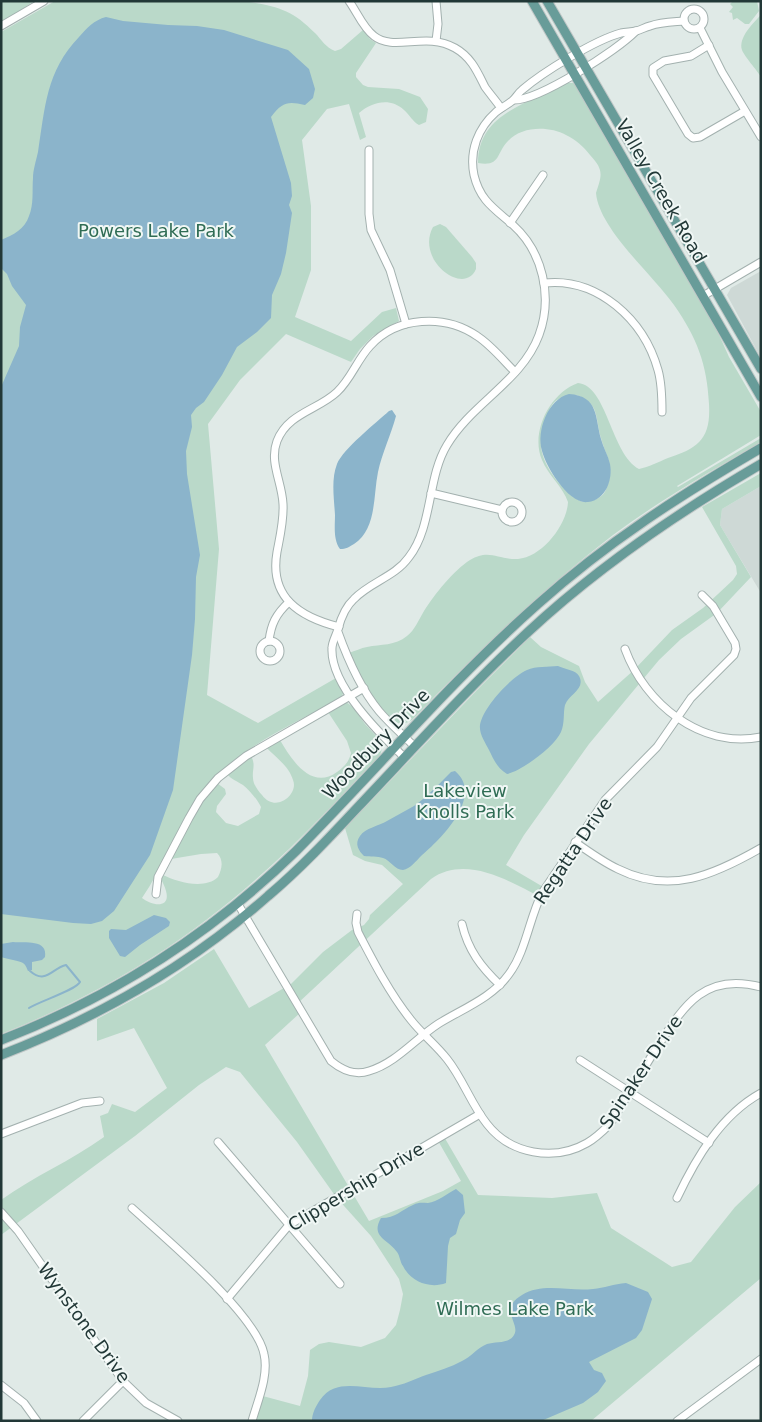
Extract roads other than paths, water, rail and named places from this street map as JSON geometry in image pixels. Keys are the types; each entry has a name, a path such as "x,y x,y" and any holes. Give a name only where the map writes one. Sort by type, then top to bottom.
{"main road":[{"name":"Valley Creek Road","path":"532,1 761,396"},
{"name":"Valley Creek Road","path":"547,1 761,369"},
{"name":"Woodbury Drive","path":"1,1040 63,1014 126,981 175,950 238,904 291,856 502,638 576,571 651,516 699,484 761,448"},
{"name":"Woodbury Drive","path":"1,1055 76,1023 133,994 194,955 245,916 299,868 507,652 581,586 661,526 761,464"}],"street":[{"path":"1,26 44,1"},
{"path":"350,1 370,32 380,40 390,43 422,40 436,41 455,48 476,67 488,90 501,108"},
{"path":"436,1 438,24 436,41"},
{"path":"699,6 704,18 700,28 696,30 690,28 684,21 688,12 699,6"},
{"path":"405,758 368,721 350,695 333,660 332,645 346,608 356,596 396,571 412,554 421,535 440,459 453,436 515,372 532,350 541,329 545,308 544,283 533,251 523,236 493,209 483,197 476,183 473,165 474,150 480,132 489,119 514,100 519,92 577,54 613,36 661,23 684,21"},
{"path":"700,28 722,72 761,137"},
{"path":"514,100 524,100 554,86 625,42 636,31"},
{"path":"709,45 691,56 660,63 653,68 653,75 688,134 693,138 700,137 745,110"},
{"path":"369,150 369,212 371,230 390,270 406,324"},
{"path":"510,223 543,174"},
{"path":"703,296 761,262"},
{"path":"544,283 567,283 588,288 610,302 628,317 644,337 654,360 661,384 662,412"},
{"path":"338,629 303,614 289,602 278,583 276,572 277,552 283,516 282,491 274,460 277,441 282,432 295,418 328,400 338,391 346,382 362,354 377,338 406,324 437,321 462,327 483,340 515,372"},
{"path":"431,493 502,510"},
{"name":"Regatta Drive","path":"238,904 324,1051 339,1068 359,1073 376,1068 409,1048 437,1025 486,996 500,985 513,969 535,907 542,893 575,842 605,800 653,752 692,698 734,655 735,643 713,606 702,595"},
{"path":"269,641 274,619 289,602"},
{"path":"338,629 348,659 364,688 380,712 415,747"},
{"path":"625,650 639,678 657,702 676,718 690,726 714,735 739,739 761,737"},
{"path":"156,894 158,878 191,814 206,791 218,778 246,756 364,688"},
{"path":"575,842 618,869 631,875 658,881 687,880 701,877 727,867 759,850 761,858"},
{"name":"Spinaker Drive","path":"357,914 356,923 361,936 394,995 424,1035 448,1060 480,1114 499,1136 512,1145 534,1153 563,1152 587,1143 599,1135 610,1124 678,1014 695,998 715,987 726,984 739,982 761,987"},
{"path":"462,924 466,940 476,957 500,985"},
{"path":"580,1060 709,1143"},
{"path":"677,1198 721,1126 747,1101 761,1093"},
{"path":"1,1134 82,1103 100,1101"},
{"name":"Clippership Drive","path":"227,1299 289,1225 480,1114"},
{"path":"218,1142 340,1284"},
{"path":"132,1208 196,1267 227,1299 250,1326 262,1346 265,1355 264,1375 252,1421"},
{"name":"Wynstone Drive","path":"1,1212 18,1231 123,1381 146,1402 178,1421"},
{"path":"677,1421 761,1358"},
{"path":"83,1421 123,1381"},
{"path":"1,1386 24,1403 37,1421"}],"water":[{"name":"Powers Lake Park","path":"106,17 123,21 197,26 224,30 288,50 309,69 315,89 313,98 305,105 286,104 279,108 271,117 291,183 292,196 289,205 292,213 281,274 272,295 271,318 257,332 237,347 222,375 204,402 191,415 192,427 186,451 187,474 200,555 196,577 192,655 173,790 150,855 114,911 102,921 91,924 1,914 1,387 19,346 20,327 26,305 12,286 7,274 1,268 1,240 22,228 31,211 34,172 45,105 53,77 68,50 94,22"},
{"path":"569,394 586,399 594,409 601,439 610,464 611,470 607,488 599,497 588,502 573,498 559,484 548,466 542,451 541,434 545,417 555,402"},
{"path":"392,410 396,416 380,465 376,481 373,511 367,530 354,544 340,549 336,541 335,532 333,482 337,464 353,444"},
{"path":"558,666 575,672 581,681 579,688 565,705 561,732 558,738 537,757 521,768 507,774 496,764 480,732 482,718 499,693 513,679 527,670"},
{"path":"455,771 463,781 465,793 462,805 448,829 413,864 406,869 400,870 383,858 364,856 362,854 357,845 362,833 414,806 451,772"},
{"path":"154,915 166,918 170,922 169,926 125,957 120,956 109,938 109,931 111,929 126,930"},
{"path":"13,942 35,943 43,947 45,957 42,960 32,962 32,970 28,971 23,963 1,957 1,944"},
{"path":"456,1189 463,1195 465,1213 460,1220 456,1234 450,1238 446,1283 434,1285 422,1283 406,1272 397,1252 379,1234 378,1224 381,1218 395,1215 417,1203 435,1201"},
{"path":"626,1283 648,1292 652,1299 642,1330 636,1338 589,1362 594,1370 602,1373 606,1381 598,1392 583,1403 541,1421 312,1421 313,1412 320,1400 327,1392 335,1388 353,1386 382,1388 400,1385 458,1363 487,1344 509,1340 515,1331 511,1311 512,1306 515,1300 530,1291 548,1288 584,1290"}],"waterway":[{"path":"29,1008 72,988 80,982 66,965 45,976 36,975 30,971"}],"park label":[{"name":"Lakeview Knolls Park","path":"465,801"},
{"name":"Wilmes Lake Park","path":"515,1309"}]}
